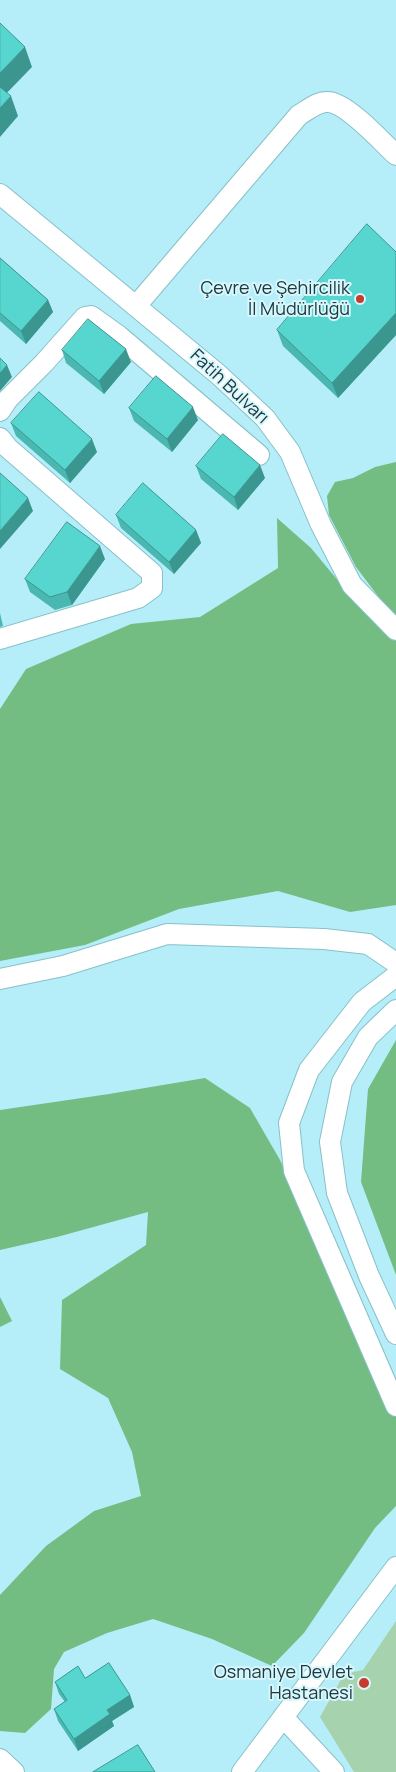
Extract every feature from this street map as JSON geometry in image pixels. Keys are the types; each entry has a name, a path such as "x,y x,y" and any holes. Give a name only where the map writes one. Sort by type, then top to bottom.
{"street":[{"path":"136,306 299,115 317,104 328,102 345,108 396,155"},
{"name":"Fatih Bulvarı","path":"0,194 219,375 265,418 290,452 321,525 352,585 396,630"},
{"path":"0,411 8,399 44,363 85,317 91,316 120,336 259,455"},
{"path":"0,639 138,598 152,588 152,573 3,448"},
{"path":"0,979 63,966 167,934 324,939 368,944 395,965 362,1002 309,1070 289,1123 294,1171 396,1406"},
{"path":"396,1010 368,1037 342,1082 330,1142 337,1193 369,1276 396,1334"},
{"path":"242,1772 396,1567"},
{"path":"283,1717 334,1772"},
{"path":"0,1759 14,1772"}],"green space":[{"path":"396,462 396,615 384,604 356,567 329,515 327,496 335,482 353,478 375,467"},
{"path":"277,518 311,548 354,600 396,641 396,905 350,912 278,891 179,909 85,945 0,961 0,709 26,669 131,624 200,617 278,568"},
{"path":"396,1040 396,1275 361,1182 368,1089"},
{"path":"205,1078 250,1108 280,1160 326,1262 396,1400 396,1506 375,1528 304,1633 272,1666 212,1639 153,1619 107,1633 64,1652 54,1669 51,1709 25,1733 0,1731 0,1595 46,1546 94,1511 141,1496 132,1452 108,1398 60,1369 62,1300 146,1245 148,1212 57,1237 0,1250 0,1110"},
{"path":"0,1297 12,1321 0,1327"},
{"name":"Osmaniye Devlet Hastanesi","path":"396,1621 396,1772 354,1772 320,1717 344,1674 363,1670"}],"building":[{"path":"0,23 25,47 0,73"},
{"path":"0,87 11,96 0,108"},
{"name":"Çevre ve Şehircilik İl Müdürlüğü","path":"367,224 396,252 396,313 332,383 277,330"},
{"path":"0,258 48,300 21,331 0,313"},
{"path":"88,319 126,349 99,381 62,350"},
{"path":"0,358 7,365 0,373"},
{"path":"156,376 193,407 167,439 129,408"},
{"path":"39,392 92,439 65,470 11,423"},
{"path":"223,434 260,465 234,497 196,466"},
{"path":"0,473 28,498 0,531"},
{"path":"143,483 196,530 169,562 116,515"},
{"path":"67,522 100,546 67,592 50,597 25,579"},
{"path":"109,1663 130,1695 107,1710 110,1714 74,1739 54,1709 67,1700 55,1682 78,1666 85,1678"},
{"path":"138,1745 155,1772 93,1772"}],"place":[{"name":"Çevre ve Şehircilik İl Müdürlüğü","path":"360,299"},
{"name":"Osmaniye Devlet Hastanesi","path":"364,1683"}]}
